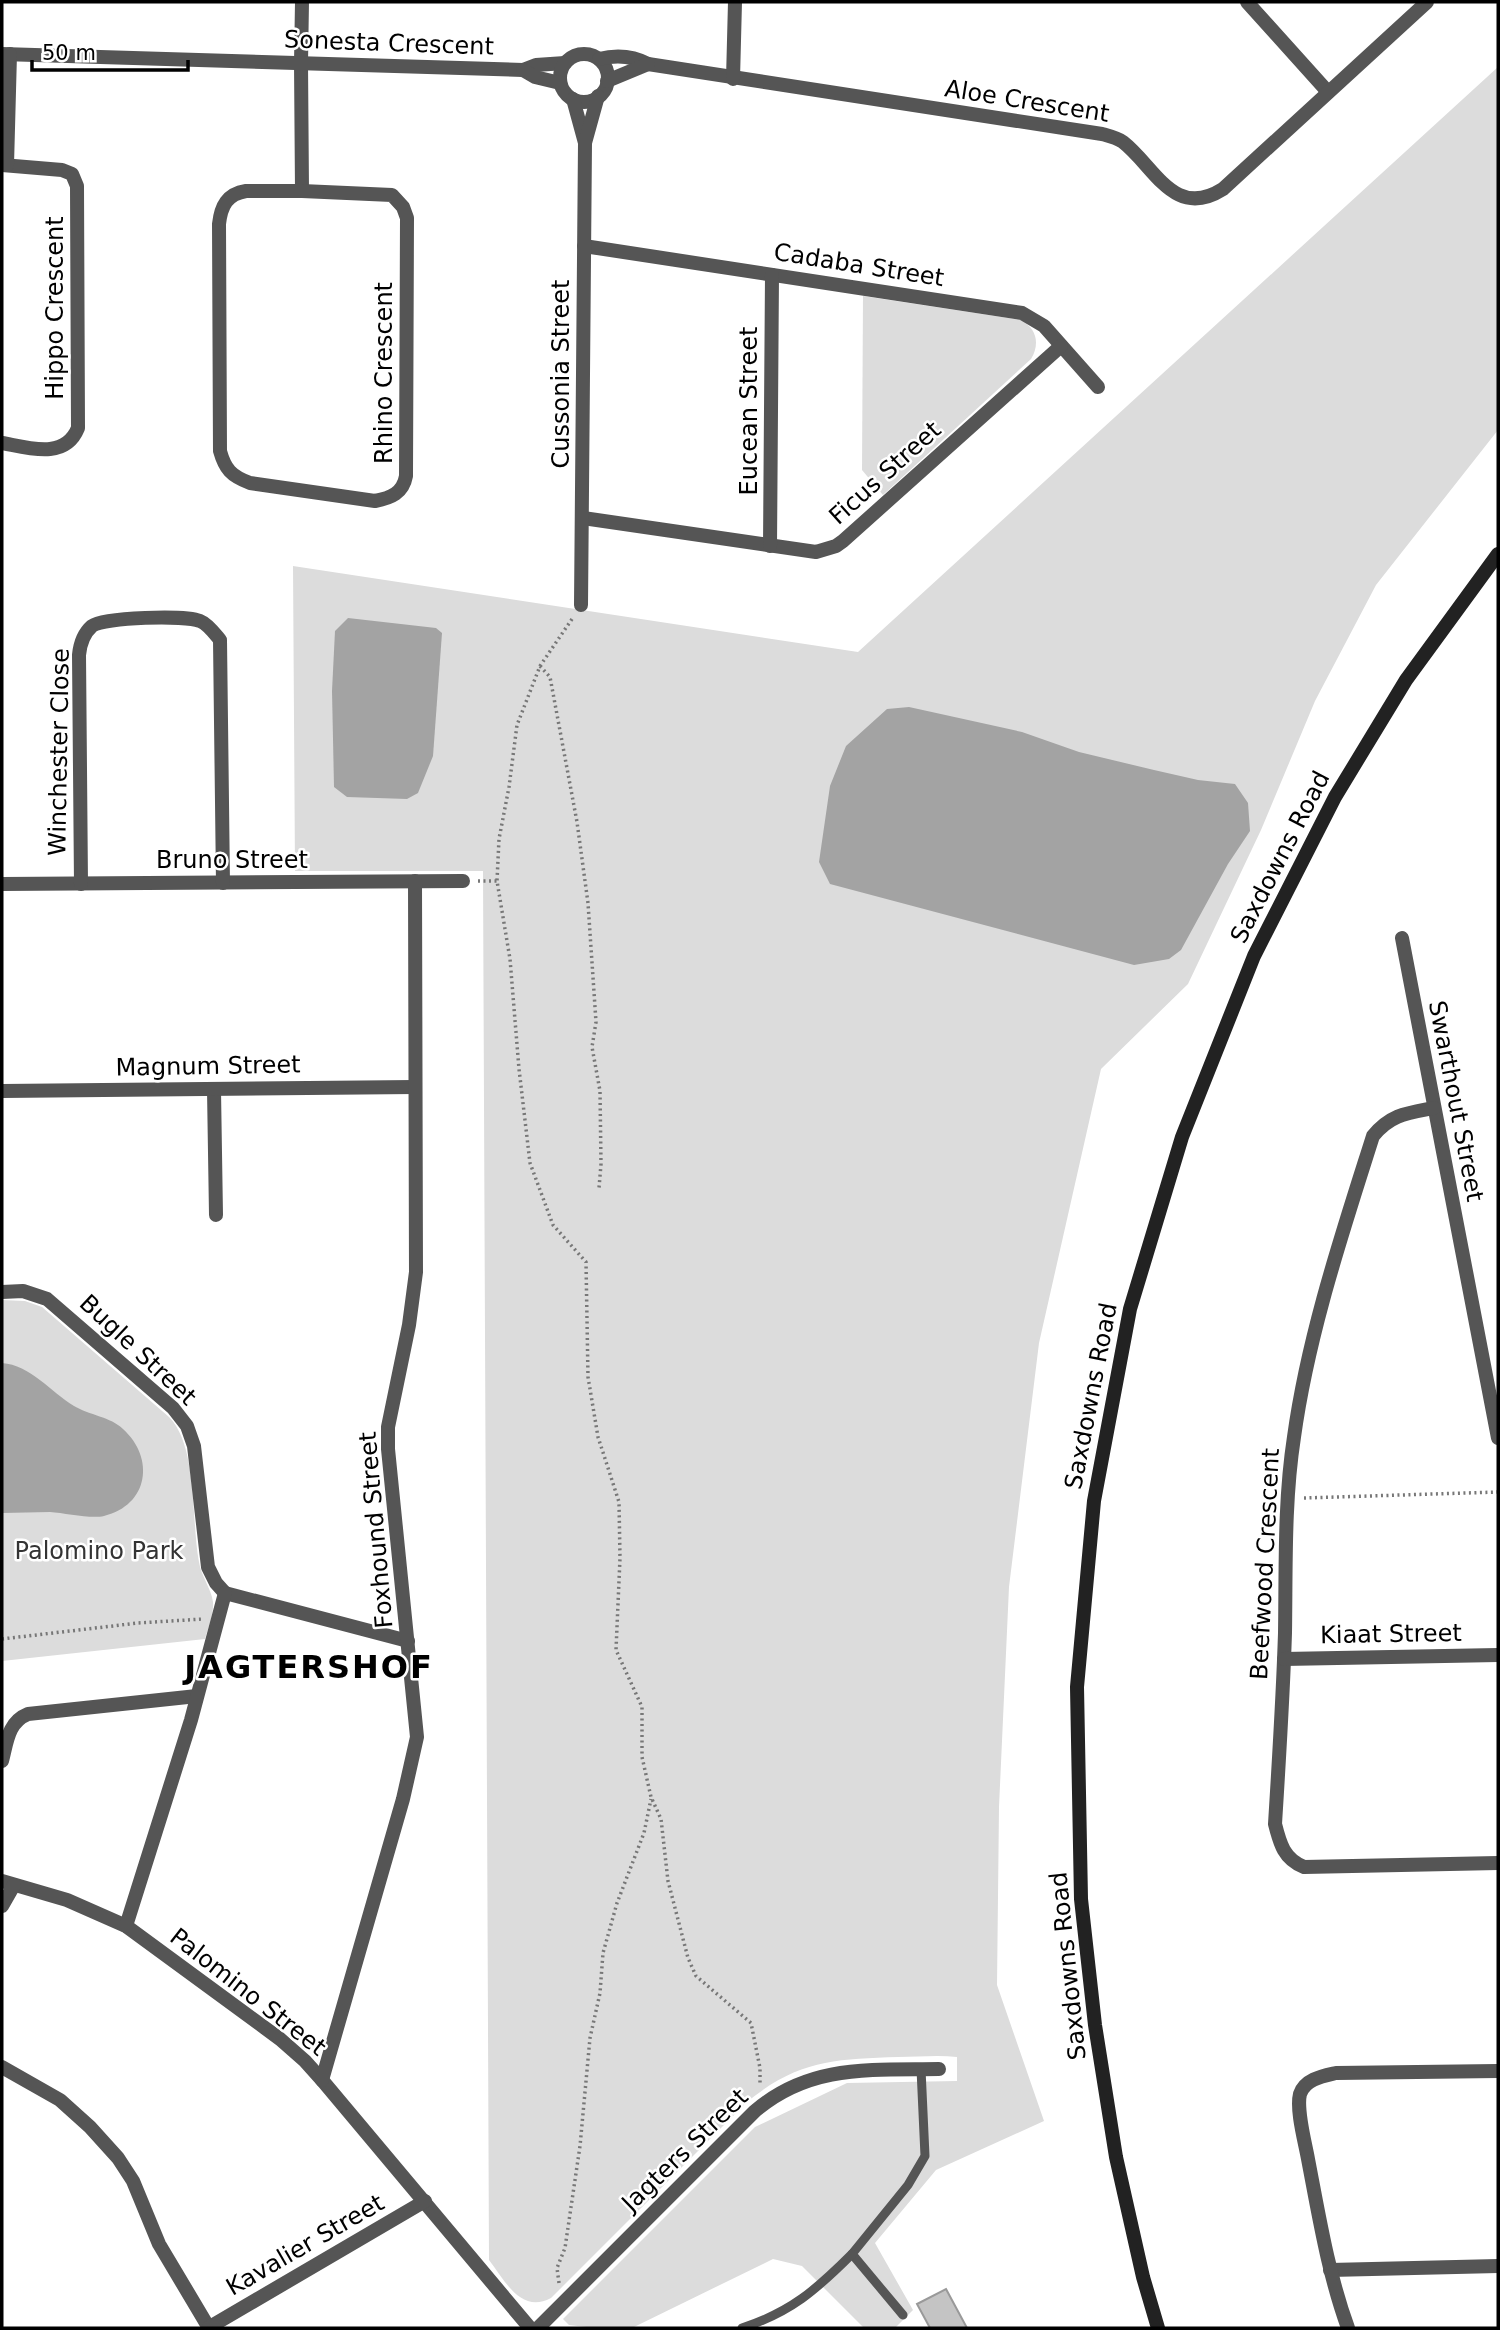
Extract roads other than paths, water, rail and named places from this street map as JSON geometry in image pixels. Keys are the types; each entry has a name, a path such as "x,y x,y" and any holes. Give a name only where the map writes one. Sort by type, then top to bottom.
{"street":[{"path":"302,2 302,191"},
{"path":"733,79 735,2"},
{"path":"1247,2 1328,92"},
{"name":"Aloe Crescent","path":"599,59 638,59 648,64 733,79 1102,134 1123,142 1168,189 1191,199 1213,195 1223,189 1427,2"},
{"path":"4,165 6,54"},
{"name":"Sonesta Crescent","path":"6,54 523,70 536,65 565,63"},
{"path":"581,54 599,59 607,71 607,81 598,96 586,101 573,99 565,92 560,83 560,72 565,63 569,58 581,54"},
{"path":"607,81 648,64"},
{"name":"Sonesta Crescent","path":"523,70 534,77 560,83"},
{"name":"Cussonia Street","path":"581,605 585,142 598,96"},
{"name":"Cussonia Street","path":"573,99 585,142"},
{"name":"Hippo Crescent","path":"2,443 40,449 60,448 75,437 78,428 77,186 72,174 62,170 4,165"},
{"name":"Rhino Crescent","path":"302,191 393,195 400,201 406,213 406,476 399,491 385,499 375,501 250,483 238,479 226,469 220,451 220,213 227,200 236,193 302,191"},
{"name":"Cadaba Street","path":"584,246 1022,313 1044,326 1098,387"},
{"name":"Eucean Street","path":"770,546 772,275"},
{"name":"Ficus Street","path":"583,518 816,552 836,546 1061,346"},
{"name":"Saxdowns Road","path":"1158,2328 1143,2277 1115,2157 1095,2025 1081,1899 1077,1688 1094,1501 1124,1337 1182,1137 1254,956 1335,797 1406,680 1498,554"},
{"name":"Winchester Close","path":"80,884 81,641 94,624 102,622 185,618 202,621 220,640 223,883"},
{"name":"Foxhound Street","path":"322,2080 414,1754 417,1719 388,1449 388,1427 409,1325 416,1272 415,881"},
{"name":"Bruno Street","path":"2,884 463,881"},
{"name":"Swarthout Street","path":"1402,938 1498,1438"},
{"name":"Magnum Street","path":"2,1091 415,1087"},
{"path":"214,1090 216,1214"},
{"name":"Beefwood Crescent","path":"1434,1108 1398,1115 1383,1123 1373,1136 1335,1255 1304,1381 1293,1438 1289,1499 1275,1824 1279,1842 1293,1863 1304,1867 1498,1864"},
{"name":"Bugle Street","path":"2,1292 23,1292 47,1299 181,1417 192,1436 194,1446 208,1567 225,1593"},
{"path":"126,1926 197,1696 225,1593 408,1642"},
{"name":"Kiaat Street","path":"1284,1659 1498,1655"},
{"path":"2,1761 10,1729 16,1720 28,1714 197,1696"},
{"path":"2,1906 8,1883"},
{"name":"Palomino Street","path":"8,1883 67,1900 126,1926 280,2039 322,2080 530,2328"},
{"path":"2,2067 61,2100 118,2158 133,2181 159,2244 208,2328"},
{"name":"Jagters Street","path":"538,2328 761,2106 794,2085 828,2074 846,2071 939,2069"},
{"path":"1348,2328 1330,2270 1299,2104 1301,2092 1308,2083 1336,2073 1498,2071"},
{"name":"Kavalier Street","path":"208,2328 425,2201"},
{"path":"1330,2270 1498,2266"}],"lane":[{"path":"742,2328 796,2305 821,2285 852,2254 908,2185 925,2156 921,2069"},
{"path":"852,2254 903,2315"}],"district":[{"name":"JAGTERSHOF","path":"309,1667"}],"park label":[{"name":"Palomino Park","path":"99,1551"}]}
